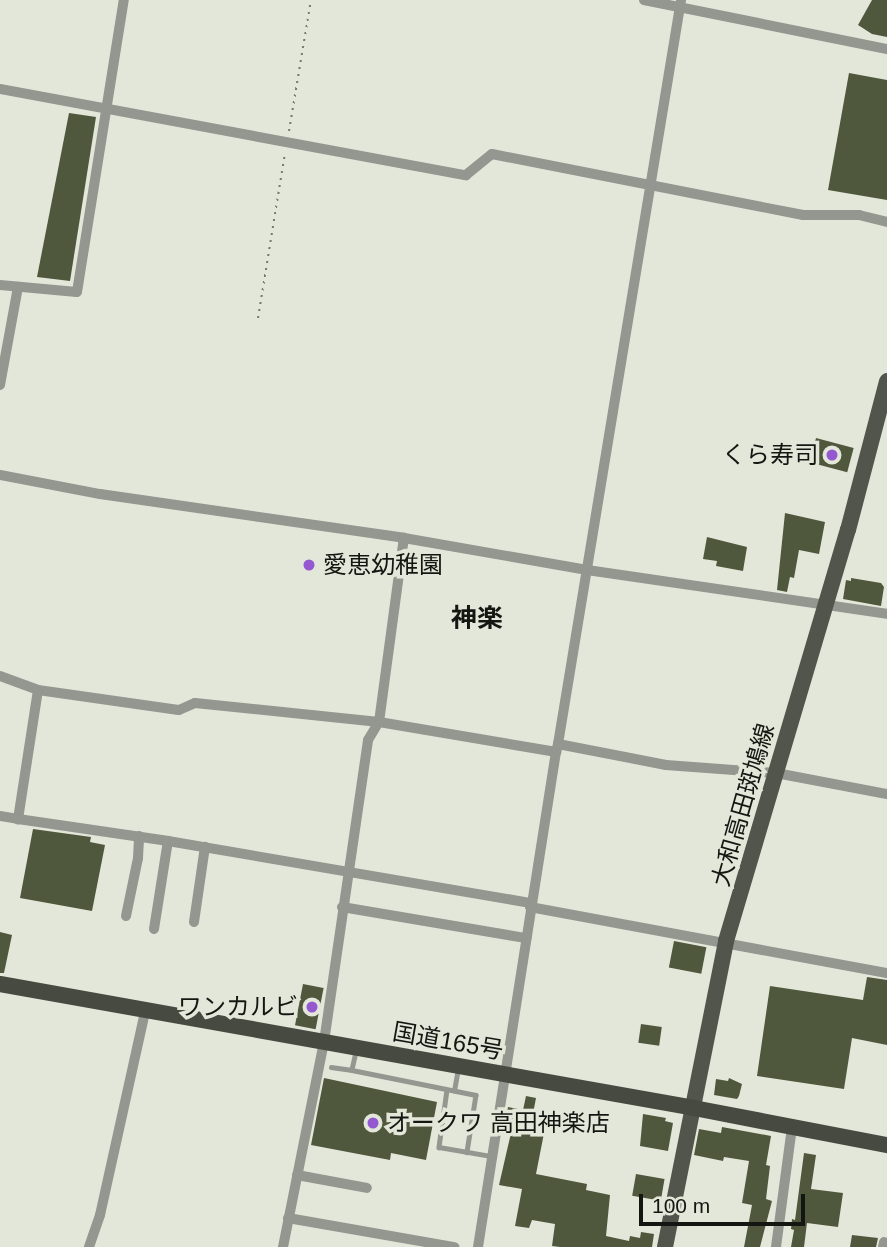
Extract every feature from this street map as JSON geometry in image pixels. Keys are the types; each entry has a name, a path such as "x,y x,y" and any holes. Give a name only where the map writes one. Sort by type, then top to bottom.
{"highway":[{"name":"国道165号","path":"0,984 146,1008 887,1145"}],"main road":[{"name":"大和高田斑鳩線","path":"665,1247 726,941 825,605 887,381"}],"street":[{"path":"0,285 77,292 124,0"},
{"path":"644,0 680,4 887,49"},
{"path":"478,1247 530,905 680,4"},
{"path":"0,89 286,144 466,175 492,154 651,183 803,215 859,215 887,222"},
{"path":"0,385 18,287"},
{"path":"0,475 100,494 404,538 587,570 887,614"},
{"path":"283,1247 324,1042 368,740 379,722 404,538"},
{"path":"0,676 38,690 180,710 195,703 379,722 666,765 776,773 887,794"},
{"path":"18,818 23,770 38,690"},
{"path":"0,816 139,836 347,872 887,973"},
{"path":"126,915 138,858 139,836"},
{"path":"154,929 168,841"},
{"path":"194,922 205,847"},
{"path":"342,907 526,938"},
{"path":"89,1247 100,1215 146,1008"},
{"path":"776,1247 792,1127"},
{"path":"297,1175 367,1188"},
{"path":"288,1218 454,1247"}],"lane":[{"path":"352,1070 357,1048"},
{"path":"331,1067 476,1096 467,1152"},
{"path":"454,1091 459,1067"},
{"path":"447,1090 439,1147 491,1156"}],"path":[{"path":"258,318 311,0"}],"building":[{"path":"872,0 887,0 887,37 872,34 858,25"},
{"path":"849,73 887,80 887,200 828,190"},
{"path":"69,113 96,117 70,281 37,277"},
{"name":"くら寿司","path":"816,438 854,448 847,472 810,462"},
{"path":"785,513 825,522 819,554 799,550 794,578 790,577 787,592 777,590"},
{"path":"707,537 747,547 743,571 716,566 717,561 703,559"},
{"path":"851,578 881,583 884,587 881,606 843,599 846,580 851,581"},
{"path":"33,829 91,837 90,842 105,845 92,911 20,898"},
{"path":"0,932 12,935 4,973 0,973"},
{"path":"674,941 706,947 701,974 669,968"},
{"path":"867,977 887,980 887,1045 852,1038 844,1089 757,1076 770,986 863,1000"},
{"name":"ワンカルビ","path":"303,984 324,988 316,1029 295,1025"},
{"path":"641,1024 662,1027 659,1046 638,1043"},
{"name":"オークワ 高田神楽店","path":"324,1078 437,1102 426,1160 391,1153 390,1160 311,1145"},
{"path":"729,1078 742,1084 737,1099 714,1095 716,1079 728,1081"},
{"path":"526,1096 536,1098 532,1119 546,1123 536,1174 587,1184 586,1190 610,1195 606,1236 629,1241 630,1236 640,1238 641,1232 654,1234 652,1247 552,1246 555,1224 532,1220 529,1228 515,1226 522,1189 499,1185 511,1133 504,1131 508,1107 523,1110"},
{"path":"643,1114 666,1118 665,1121 673,1123 668,1151 640,1146"},
{"path":"722,1127 771,1136 766,1165 770,1166 766,1199 772,1201 760,1247 744,1247 752,1205 742,1203 749,1161 724,1157 723,1161 694,1155 699,1129 721,1133"},
{"path":"804,1153 816,1155 811,1189 843,1193 838,1227 807,1223 804,1247 791,1247 794,1230 791,1229 792,1219 795,1220"},
{"path":"636,1174 665,1179 661,1201 632,1196"},
{"path":"852,1235 878,1238 876,1247 850,1247"}],"place":[{"name":"くら寿司","path":"832,455"},
{"name":"愛恵幼稚園","path":"309,565"},
{"name":"ワンカルビ","path":"312,1007"},
{"name":"オークワ 高田神楽店","path":"373,1123"}],"district":[{"name":"神楽","path":"477,619"}]}
